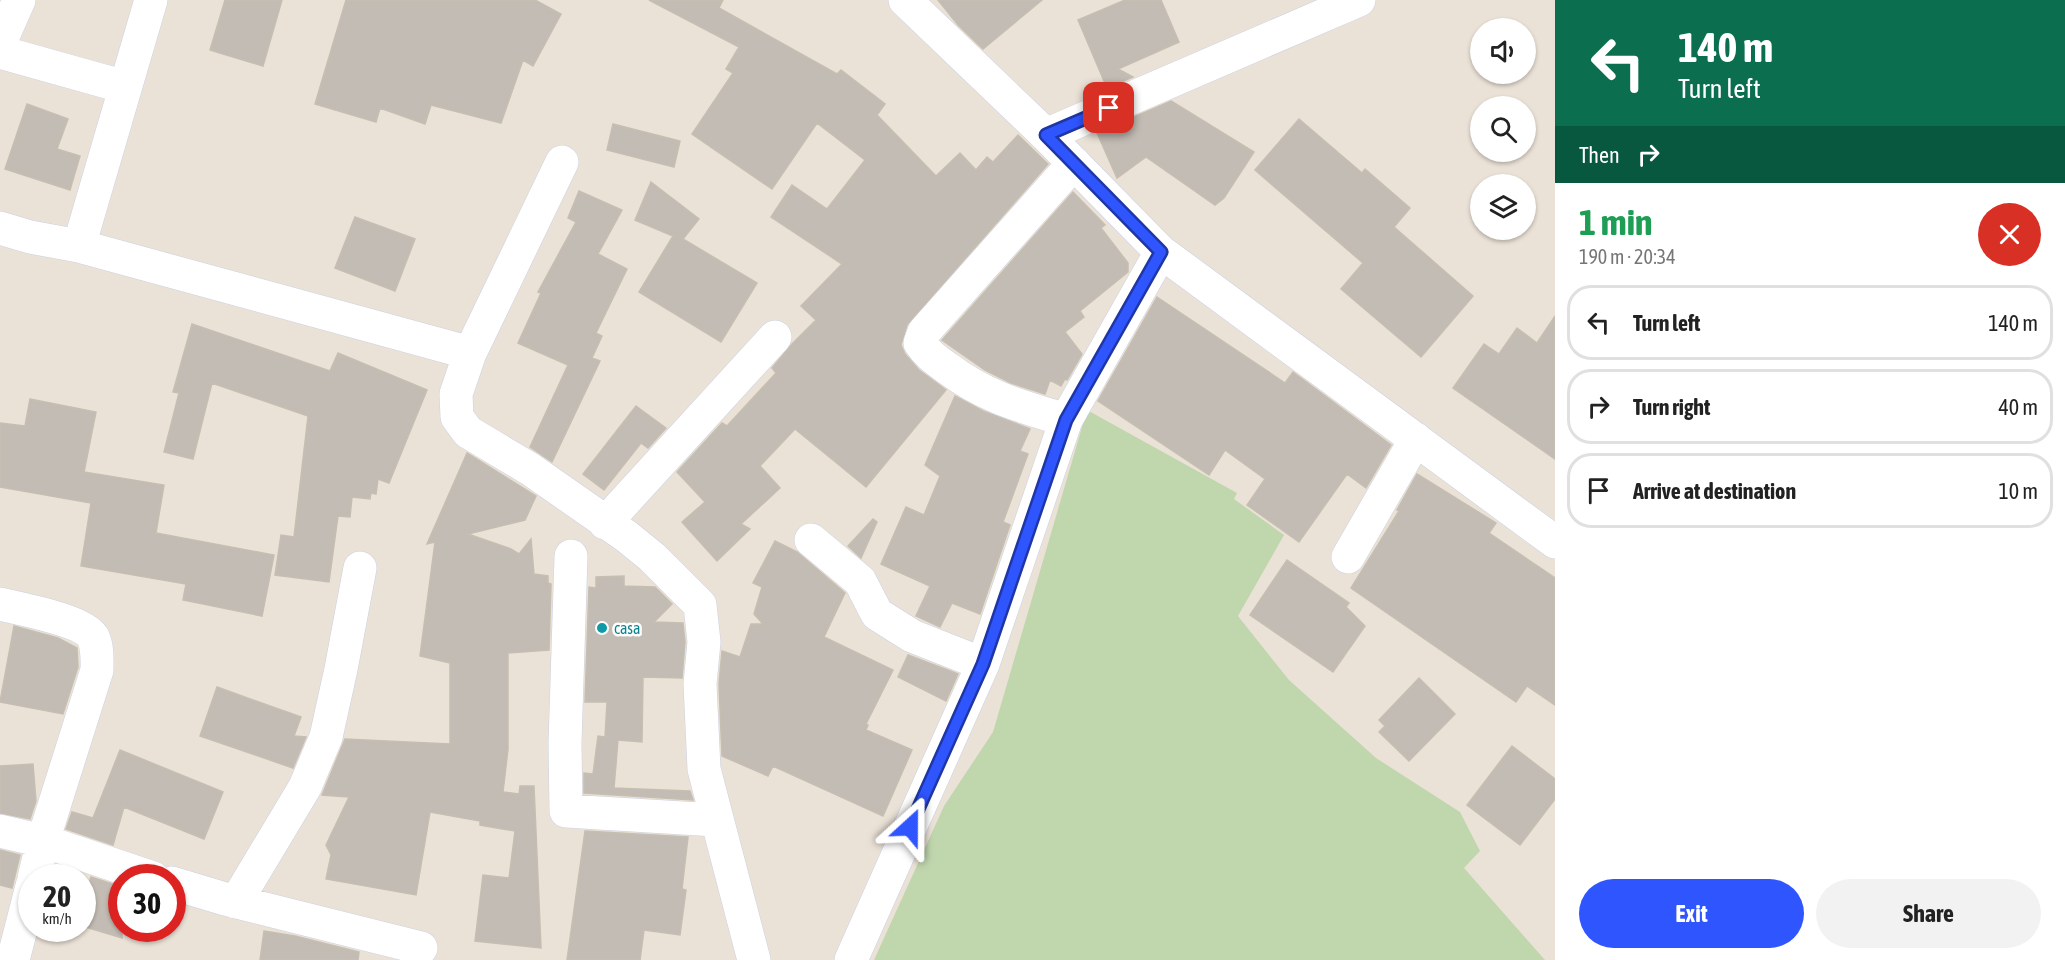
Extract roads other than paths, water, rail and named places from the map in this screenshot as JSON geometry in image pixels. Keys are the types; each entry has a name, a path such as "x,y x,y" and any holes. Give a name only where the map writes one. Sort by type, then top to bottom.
{"street":[{"path":"0,43 19,0"},
{"path":"79,246 151,0"},
{"path":"905,0 1046,135 1161,252 1555,542"},
{"path":"1046,135 1359,0"},
{"path":"0,52 124,87"},
{"path":"562,162 470,353 456,394 457,417 468,432 530,469 652,557 700,605 704,642 700,684 704,769 754,960"},
{"path":"1066,420 1000,400 967,383 926,353 920,343 924,332 1074,163"},
{"path":"0,228 30,237 79,246 470,353"},
{"path":"851,960 983,664 1066,420 1161,252"},
{"path":"605,523 775,337"},
{"path":"1348,556 1416,440"},
{"path":"811,540 860,580 877,614 912,636 983,664"},
{"path":"571,556 565,743 566,812 716,820"},
{"path":"236,902 305,787 326,737 360,568"},
{"path":"0,604 60,619 84,628 93,637 97,651 96,670 37,864"},
{"path":"0,831 43,841 111,864"},
{"path":"186,887 236,902 421,948"},
{"path":"13,960 18,941"}],"place":[{"name":"casa","path":"602,628"}]}
